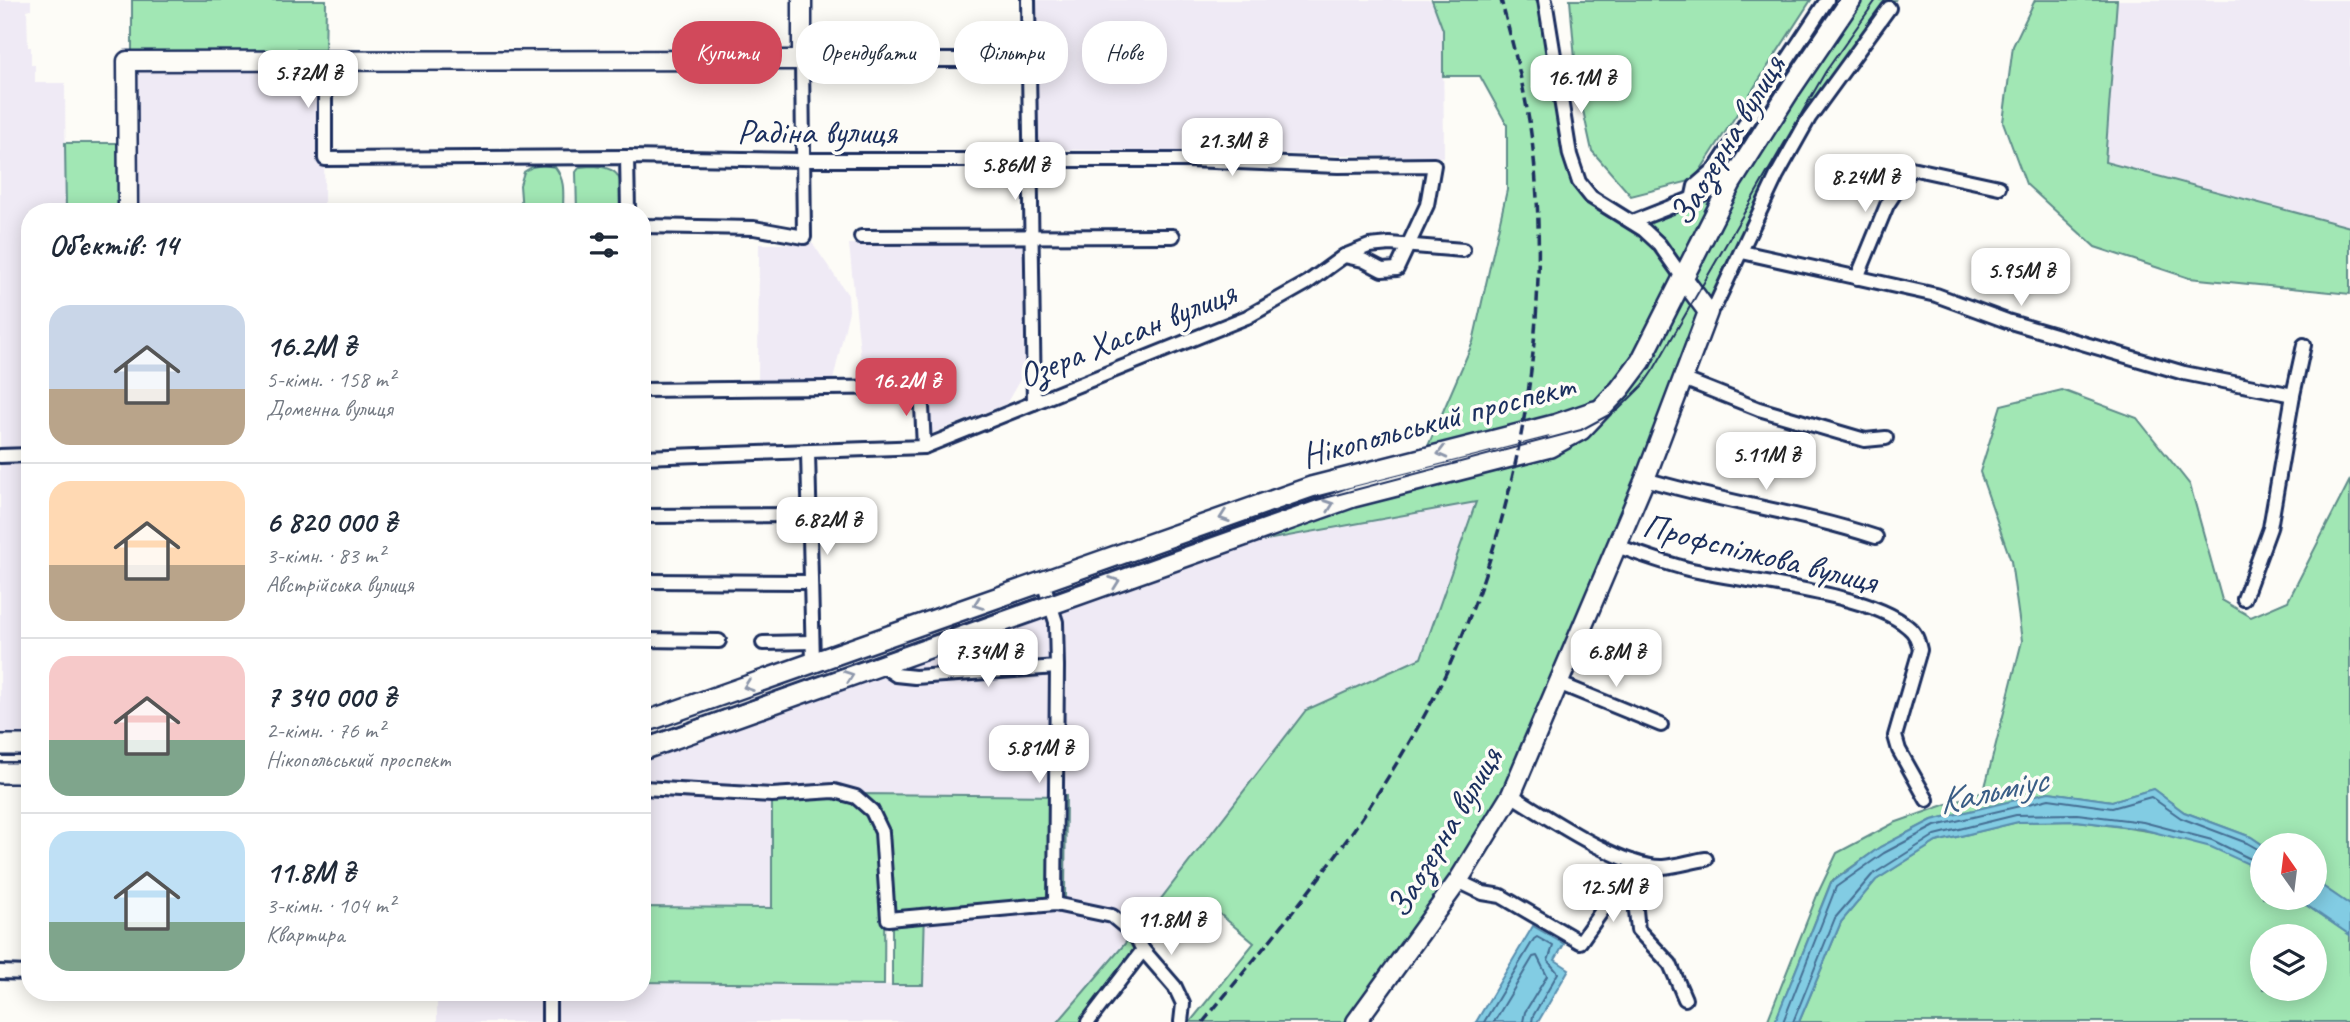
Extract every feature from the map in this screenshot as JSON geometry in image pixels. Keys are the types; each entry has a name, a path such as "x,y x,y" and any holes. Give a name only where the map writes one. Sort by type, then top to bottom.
{"main road":[{"name":"Заозерна вулиця","path":"1602,408 1620,390 1641,361 1731,183 1851,0"},
{"name":"Нікопольський проспект","path":"651,720 1311,486 1554,425 1602,408"},
{"name":"Нікопольський проспект","path":"651,747 1353,497 1550,447 1581,430 1602,408"},
{"path":"813,663 813,689"},
{"path":"0,745 21,745"},
{"path":"0,773 21,773"}],"street":[{"path":"802,0 802,21"},
{"path":"1028,0 1028,21"},
{"path":"1545,0 1570,155 1578,183 1591,197 1644,230 1659,244 1683,278"},
{"path":"1692,200 1695,186 1716,168 1827,0"},
{"name":"Заозерна вулиця","path":"1356,1022 1458,881 1511,795 1645,479 1708,312 1716,304 1777,175 1809,118 1889,8"},
{"path":"128,203 127,61 796,60"},
{"name":"Радіна вулиця","path":"325,61 325,159 1030,159 1189,160 1338,166 1434,165 1427,205 1408,245"},
{"path":"651,226 754,228 804,237 803,84"},
{"path":"1029,84 1034,403"},
{"path":"627,157 628,203"},
{"path":"1857,278 1887,205 1911,168 1999,187"},
{"path":"1632,222 1731,183"},
{"path":"861,237 1173,236"},
{"path":"1344,256 1390,271 1402,264 1408,245"},
{"name":"Озера Хасан вулиця","path":"651,457 924,447 1247,317 1307,283 1344,256 1369,246 1408,245 1463,250"},
{"path":"1742,252 1936,295 2007,321 2184,373 2293,395"},
{"name":"Заозерна вулиця","path":"1683,278 1708,312"},
{"path":"2244,599 2270,528 2304,345"},
{"path":"1683,379 1759,409 1865,440 1886,438"},
{"path":"651,390 921,387 924,447"},
{"path":"808,452 813,663"},
{"path":"0,456 21,455"},
{"path":"1645,479 1698,495 1827,521 1876,537"},
{"path":"651,516 810,515"},
{"name":"Профспілкова вулиця","path":"1617,546 1686,569 1838,598 1881,610 1908,626 1916,636 1920,650 1895,736 1899,750 1927,800"},
{"path":"651,581 811,582"},
{"path":"1043,582 1058,631 1055,904"},
{"path":"651,640 719,641"},
{"path":"764,643 812,642"},
{"path":"881,665 897,675 915,677 1057,667"},
{"path":"1559,683 1661,725"},
{"path":"651,788 772,795 834,791 856,797 872,811 881,832 888,919 1055,904 1112,916 1135,935 1143,950 1175,987 1183,1004 1181,1022"},
{"path":"1511,795 1573,833 1631,861 1661,867 1706,859"},
{"path":"1631,861 1638,930 1670,964 1685,999"},
{"path":"1458,881 1483,893 1501,896 1580,942 1606,905 1634,890"},
{"path":"1088,1022 1143,950"},
{"path":"0,972 21,973"},
{"path":"549,1001 549,1022"}],"shaded area":[{"path":"0,0 31,0 31,9 27,10 28,47 31,47 31,65 35,65 35,83 65,83 66,203 21,203 21,452 0,452"},
{"path":"1032,0 1432,0 1443,30 1444,157 1034,149 1033,84 1068,84 1068,21 1032,21"},
{"path":"2117,0 2350,0 2350,227 2104,162"},
{"path":"130,61 325,61 324,203 131,203"},
{"path":"759,244 813,244 848,295 849,311 833,380 758,381"},
{"path":"849,244 1025,245 1025,371 1006,404 930,434 928,379 863,380"},
{"path":"0,459 21,459 21,739 0,739"},
{"path":"1476,502 1421,658 1306,710 1140,926 1058,1022 554,1022 555,1001 651,1001 651,982 923,985 924,909 858,794 651,785 651,752 1222,548"},
{"path":"651,793 772,800 772,908 651,907"},
{"path":"437,1001 543,1001 543,1022 437,1022"}],"green space":[{"path":"132,0 326,0 325,61 132,61"},
{"path":"1432,0 1545,0 1569,156 1582,178 1627,217 1656,247 1677,278 1636,354 1595,405 1425,453 1473,342 1507,190 1507,125 1480,76 1443,76 1443,30"},
{"path":"1570,0 1811,0 1694,180 1631,196 1592,151 1577,83"},
{"path":"1851,0 1895,0 1809,118 1716,304 1511,795 1356,1022 1190,1022 1254,943 1215,910 1186,908 1142,947 1084,1022 1058,1022 1140,926 1306,710 1421,658 1476,502 1222,548 1355,501 1550,451 1608,403 1722,206"},
{"path":"2035,0 2117,0 2105,162 2350,227 2350,294 2189,278 2095,247 2026,184 2003,122 2013,46"},
{"path":"65,143 124,143 125,203 66,203"},
{"path":"532,167 555,167 561,178 563,203 521,203 520,185 524,172"},
{"path":"580,167 602,167 616,173 621,185 621,203 577,203 576,172"},
{"path":"1729,178 1681,269 1637,216"},
{"path":"2062,390 2137,418 2190,485 2222,600 2251,617 2288,601 2350,480 2350,905 2328,890 2328,833 2250,833 2250,837 2184,812 2153,789 2112,801 2049,792 1932,820 1880,847 1831,882 1775,1022 1767,1022 1818,893 1837,853 1894,823 1984,791 2022,641 2011,561 1980,472 2001,405"},
{"path":"858,794 1066,796 1065,896 925,909 923,985 892,985 892,918 885,830"},
{"path":"836,795 868,813 879,846 882,869 884,985 651,982 651,907 772,908 772,800"},
{"path":"2077,821 2174,836 2222,850 2250,865 2250,910 2314,910 2350,935 2350,1022 1799,1022 1841,922 1876,880 1936,842 2018,822"}],"water":[{"path":"2153,789 2184,812 2250,837 2250,865 2211,847 2142,829 2077,821 2018,822 1936,842 1876,880 1841,922 1799,1022 1775,1022 1831,883 1880,847 1932,820 2049,792 2112,801"},
{"path":"2328,890 2350,905 2350,935 2314,910 2328,910"},
{"path":"1533,926 1564,944 1555,960 1569,969 1538,1022 1476,1022"}],"tram line":[{"path":"651,736 1317,500 1581,430 1618,410 1643,385 1654,369 1826,71 1876,0"},
{"path":"0,756 21,756"}],"railway":[{"path":"1203,1022 1311,888 1352,833 1391,772 1446,673 1493,550 1510,487 1523,422 1533,356 1538,290 1538,225 1532,139 1521,79 1501,0"}],"water label":[{"name":"Кальміус","path":"1992,790"}]}
